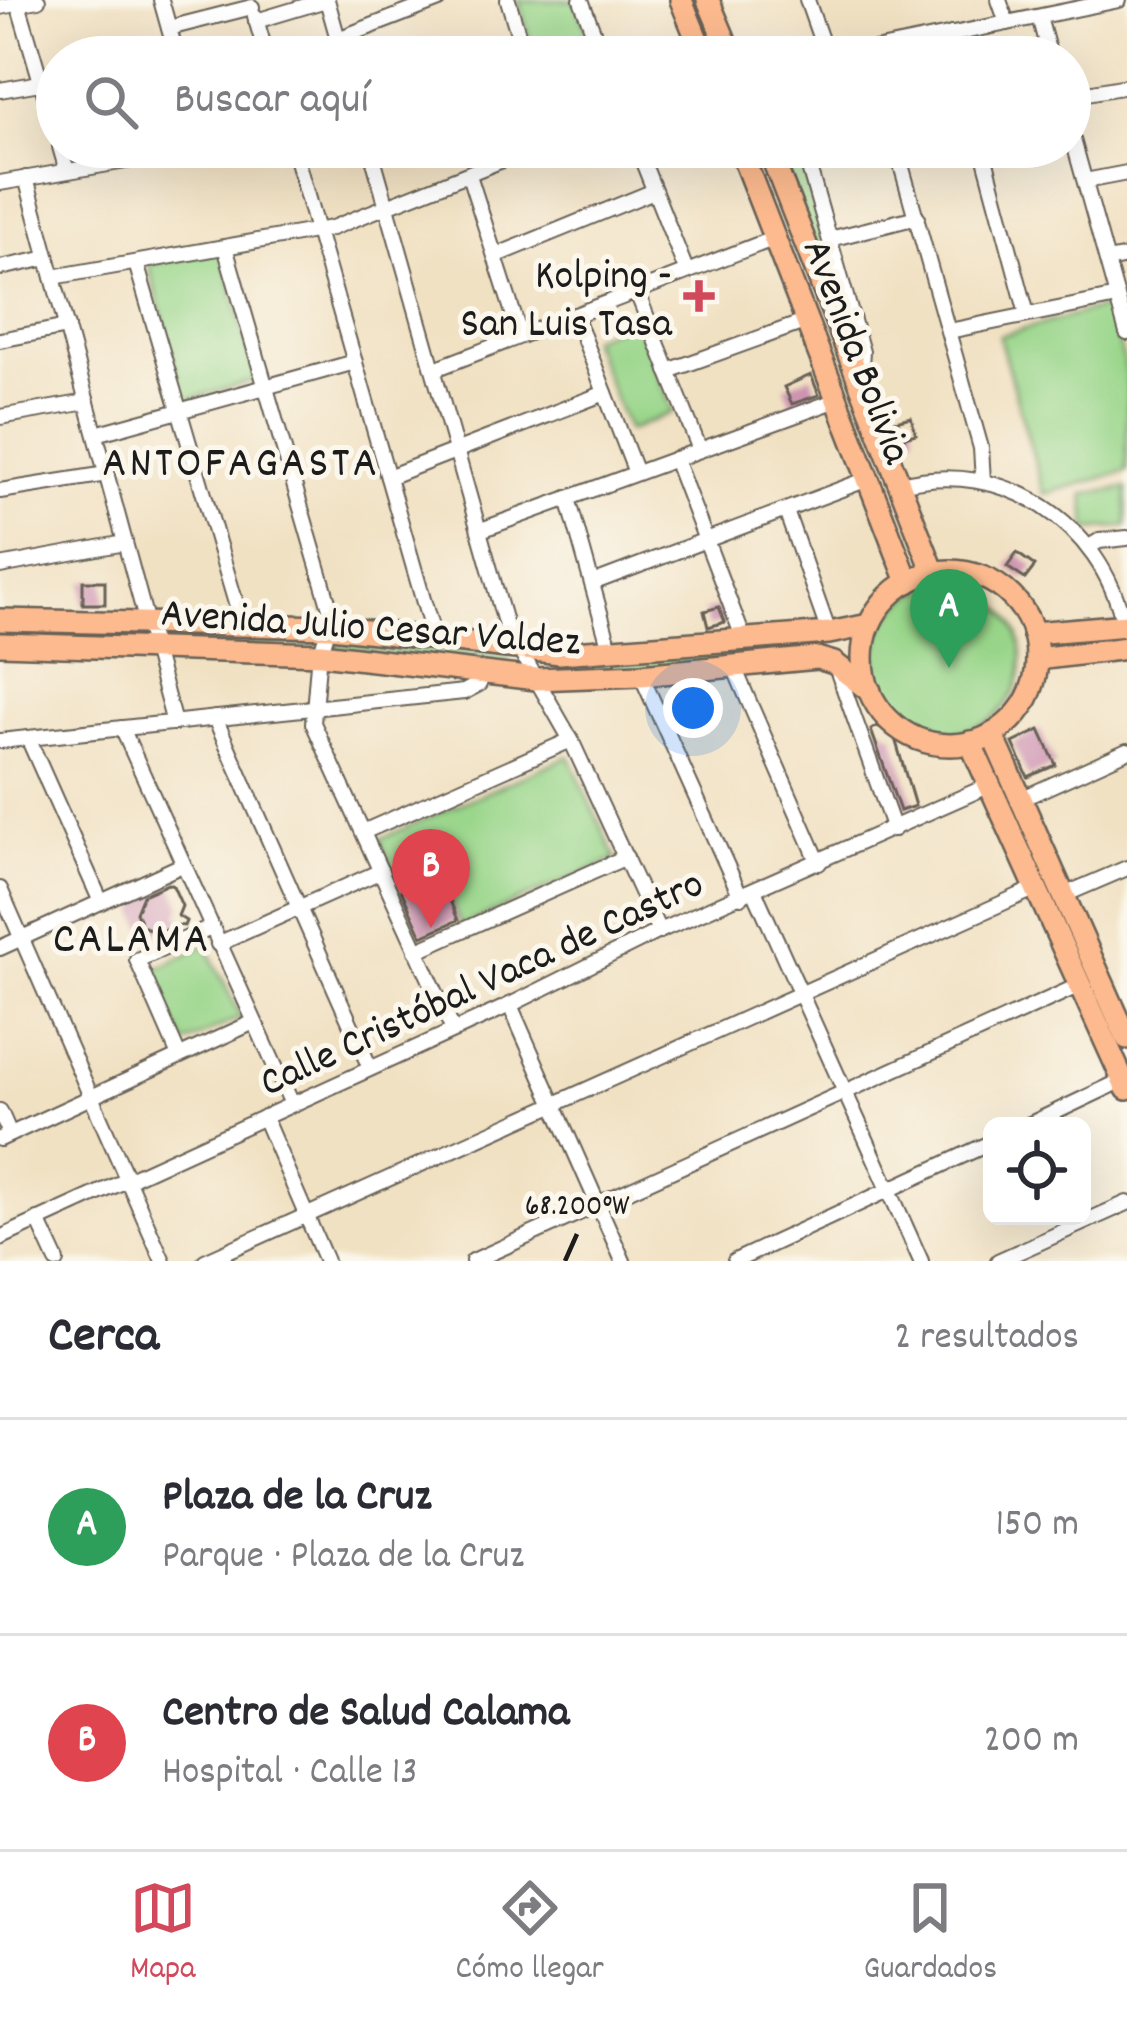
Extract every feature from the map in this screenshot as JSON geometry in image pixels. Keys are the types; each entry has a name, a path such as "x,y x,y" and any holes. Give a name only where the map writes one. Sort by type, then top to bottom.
{"main road":[{"path":"681,0 696,36"},
{"path":"708,0 723,36"},
{"name":"Avenida Bolivia","path":"747,168 908,582"},
{"name":"Avenida Bolivia","path":"776,168 934,573"},
{"path":"834,663 870,691 884,714 917,738 943,744 970,742 992,734 1025,701 1037,659 1033,633 1020,607 998,586 973,574 934,573 908,582 885,600 869,625 863,652 870,691"},
{"name":"Avenida Julio Cesar Valdez","path":"1,616 331,627 560,653 829,633 869,625"},
{"path":"1033,633 1126,633"},
{"path":"1037,659 1126,633"},
{"name":"Avenida Julio Cesar Valdez","path":"0,644 321,654 536,679 641,675 817,658 834,663"},
{"path":"992,734 1127,1038"},
{"path":"970,742 1125,1084"}],"street":[{"path":"0,7 38,0"},
{"path":"161,0 171,36"},
{"path":"169,28 253,9 326,0 337,36"},
{"path":"345,36 416,4 440,0"},
{"path":"508,0 519,36"},
{"path":"581,0 595,36"},
{"path":"807,0 820,36"},
{"path":"999,0 1007,23"},
{"path":"943,36 1119,0"},
{"path":"18,2 36,48"},
{"path":"1039,16 1044,36"},
{"path":"0,90 36,83"},
{"path":"1091,93 1127,86"},
{"path":"0,183 85,168"},
{"path":"299,168 435,641"},
{"path":"377,168 506,626 571,740 659,931"},
{"path":"53,278 317,231 486,168"},
{"path":"645,168 686,270"},
{"path":"809,168 862,352 860,376"},
{"path":"902,168 981,448 983,481"},
{"path":"988,168 1027,314"},
{"path":"1080,168 1127,332"},
{"path":"1084,181 1127,172"},
{"path":"469,175 520,335"},
{"path":"26,178 174,723"},
{"path":"495,256 654,191"},
{"path":"830,238 916,217"},
{"path":"435,368 775,238"},
{"path":"225,247 332,615 313,708 318,740 453,1030"},
{"path":"1107,261 1127,257"},
{"path":"0,268 48,258"},
{"path":"136,262 242,624"},
{"path":"636,290 700,450"},
{"path":"949,331 1117,297"},
{"path":"575,315 636,473"},
{"path":"668,371 806,321"},
{"path":"0,340 67,327"},
{"path":"96,434 355,362"},
{"path":"388,477 604,393"},
{"path":"481,530 837,400"},
{"path":"0,417 87,402"},
{"path":"675,459 743,637"},
{"path":"0,491 106,474"},
{"path":"900,484 939,477 983,481 1050,509 1089,547 1108,576 1126,633"},
{"path":"592,583 868,479"},
{"path":"568,498 611,652"},
{"path":"785,511 829,633"},
{"path":"1089,547 1127,538"},
{"path":"0,566 125,543"},
{"path":"834,663 895,829"},
{"path":"733,665 819,863"},
{"path":"0,741 464,692 479,684 483,673"},
{"path":"641,675 800,994 921,1261"},
{"path":"215,718 370,1068"},
{"path":"122,728 292,1104"},
{"path":"28,738 101,902"},
{"path":"363,832 571,740"},
{"path":"1021,799 1127,751"},
{"name":"Calle Cristóbal Vaca de Castro","path":"0,1238 510,1005 659,931 989,785"},
{"path":"416,951 626,856"},
{"path":"0,948 182,865"},
{"path":"1064,895 1127,868"},
{"path":"218,944 381,871"},
{"path":"205,1261 1036,888"},
{"path":"0,889 163,1261"},
{"path":"179,1057 137,960 211,928"},
{"path":"473,1261 1080,986"},
{"path":"510,1005 623,1261"},
{"path":"0,1111 5,1136 254,1022"},
{"path":"1047,1117 1125,1084"},
{"path":"264,1117 326,1261"},
{"path":"736,1261 983,1146"},
{"path":"998,1261 1127,1203"},
{"path":"38,1220 57,1261"}],"green space":[{"path":"518,0 575,0 590,36 529,36"},
{"path":"784,168 804,168 856,348"},
{"path":"221,250 257,380 185,400 148,264"},
{"path":"1108,306 1127,373 1127,471 1044,494 999,336"},
{"path":"635,320 673,412 628,431 590,338"},
{"path":"838,360 885,478 878,481 832,361"},
{"path":"1127,488 1127,526 1088,530 1084,494"},
{"path":"949,586 977,592 1001,607 1016,631 1022,659 1016,687 1001,711 977,726 949,732 921,726 897,711 882,687 876,659 882,631 897,607 921,592"},
{"path":"160,633 317,637 319,641 317,645 163,642"},
{"path":"338,637 507,656 508,661 505,666 334,647"},
{"path":"795,644 791,654 647,670 557,668 557,663"},
{"path":"569,756 616,859 461,926 439,874 401,890 380,839"},
{"path":"206,945 241,1017 185,1044 150,972"}],"building":[{"path":"811,375 819,395 792,404 784,387"},
{"path":"911,417 916,434 898,439 891,422"},
{"path":"1017,553 1035,566 1025,579 1007,567"},
{"path":"83,581 105,581 105,604 83,604"},
{"path":"719,607 725,622 708,627 704,611"},
{"path":"877,726 894,735 915,806 900,811 871,730"},
{"path":"1040,730 1056,765 1028,777 1013,743"},
{"path":"439,874 458,920 422,936 401,890"},
{"path":"168,884 182,906 178,916 186,921 184,926 159,933 142,926 136,912 143,895"}],"place":[{"name":"Kolping - San Luis Tasa","path":"699,296"},
{"name":"Plaza de la Cruz","path":"949,668"},
{"name":"Centro de Salud Calama","path":"431,928"}],"district":[{"name":"ANTOFAGASTA","path":"241,459"},
{"name":"CALAMA","path":"132,935"}]}
